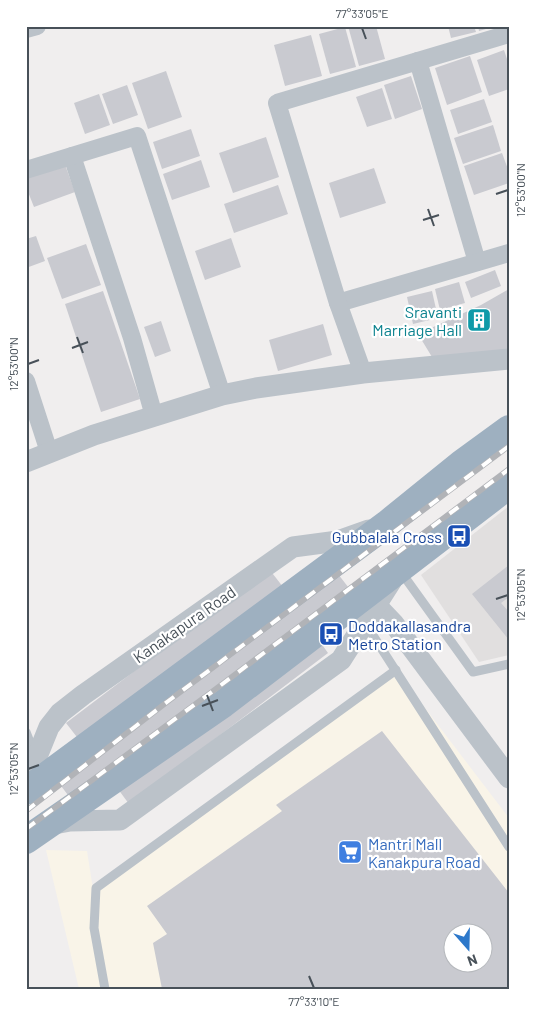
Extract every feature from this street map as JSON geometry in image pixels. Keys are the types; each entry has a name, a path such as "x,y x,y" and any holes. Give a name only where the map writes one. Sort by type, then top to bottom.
{"highway":[{"name":"Kanakapura Road","path":"34,776 387,524 461,464 509,429"},
{"path":"37,833 223,704 509,485"}],"street":[{"path":"26,29 37,26"},
{"path":"364,373 338,303 276,104 509,34"},
{"path":"418,61 477,262"},
{"path":"26,170 137,136 222,395"},
{"path":"72,156 132,338 154,416"},
{"path":"338,303 509,253"},
{"path":"26,462 49,452 154,416 222,395 256,388 364,373 509,359"},
{"path":"26,381 49,452"},
{"name":"Kanakapura Road","path":"34,776 48,727 60,713 82,695 293,547 338,541 387,524"},
{"path":"37,833 70,821 120,820 341,660 390,582 400,570"},
{"path":"376,605 394,624 509,778"}],"lane":[{"path":"400,570 473,672 509,664"},
{"path":"365,623 509,847"},
{"path":"104,989 94,928 96,888 396,670"},
{"path":"26,732 34,776"}],"shaded area":[{"path":"509,506 509,655 479,662 421,575"},
{"name":"Mantri Mall Kanakpura Road","path":"396,670 509,818 509,989 79,989 46,850 87,851 93,889"}],"building":[{"path":"348,26 376,26 385,59 359,66"},
{"path":"448,26 474,26 476,32 451,38"},
{"path":"478,26 493,26 493,27 479,31"},
{"path":"345,27 356,67 330,74 319,34"},
{"path":"311,35 322,76 285,86 274,45"},
{"path":"504,50 509,65 509,89 489,96 477,60"},
{"path":"470,56 482,92 447,105 435,68"},
{"path":"166,71 182,117 148,129 132,83"},
{"path":"411,76 422,109 395,119 384,85"},
{"path":"127,85 138,115 113,124 102,94"},
{"path":"382,88 392,119 367,127 356,97"},
{"path":"99,94 110,125 85,134 74,103"},
{"path":"484,99 492,122 458,134 450,110"},
{"path":"493,125 501,151 463,164 454,138"},
{"path":"191,129 200,156 162,169 153,142"},
{"path":"266,137 279,177 233,193 219,153"},
{"path":"502,153 509,172 509,183 474,195 464,166"},
{"path":"201,160 210,187 172,200 163,174"},
{"path":"64,162 75,192 34,207 26,187 26,176"},
{"path":"374,168 386,203 340,218 329,183"},
{"path":"278,185 288,214 234,233 224,204"},
{"path":"36,236 45,261 26,268 26,239"},
{"path":"231,238 241,267 205,280 195,251"},
{"path":"86,244 101,285 62,299 47,258"},
{"path":"495,270 501,286 471,298 465,282"},
{"path":"459,282 465,303 440,310 435,289"},
{"name":"Sravanti Marriage Hall","path":"509,289 509,353 432,357 418,334 481,305"},
{"path":"103,291 140,399 101,412 65,304"},
{"path":"432,291 438,318 413,324 407,297"},
{"path":"161,321 171,351 155,357 144,327"},
{"path":"323,324 332,355 278,371 269,340"},
{"path":"328,561 362,605 318,639 328,653 129,804 115,785 80,811 46,766 80,741 66,723 269,569 287,592"},
{"path":"509,565 509,597 501,603 509,612 509,640 472,594"},
{"name":"Mantri Mall Kanakpura Road","path":"382,731 509,893 509,989 162,989 153,943 167,934 147,906 282,811 276,805"}],"railway":[{"path":"26,811 167,702 509,446"},
{"path":"26,829 509,469"}],"place":[{"name":"Sravanti Marriage Hall","path":"479,320"},
{"name":"Gubbalala Cross","path":"459,536"},
{"name":"Doddakallasandra Metro Station","path":"331,634"},
{"name":"Mantri Mall Kanakpura Road","path":"350,852"}]}
